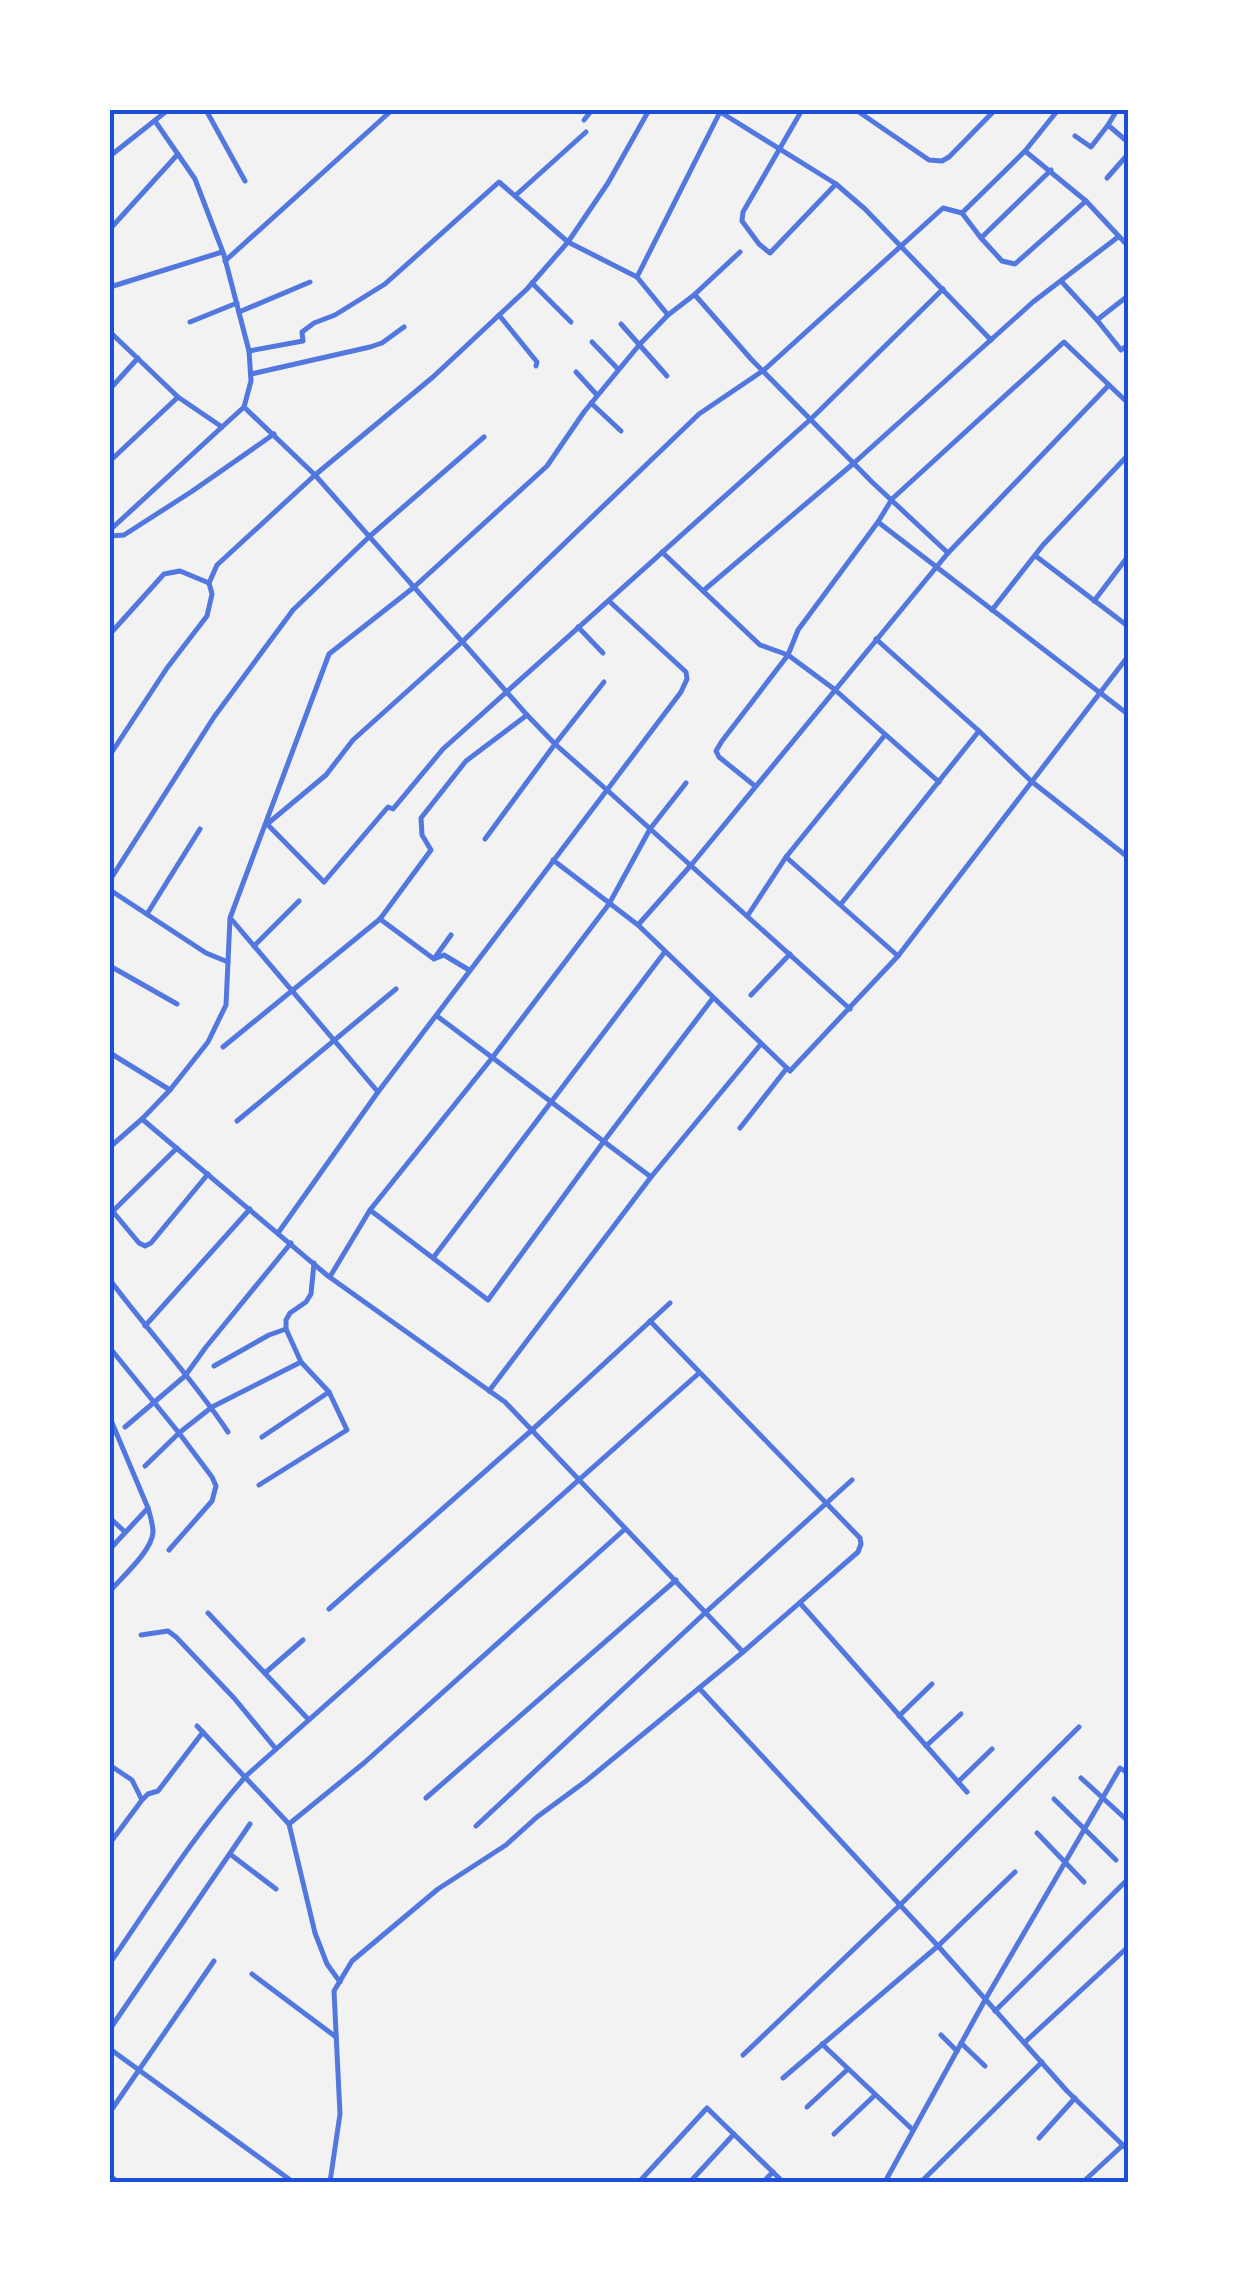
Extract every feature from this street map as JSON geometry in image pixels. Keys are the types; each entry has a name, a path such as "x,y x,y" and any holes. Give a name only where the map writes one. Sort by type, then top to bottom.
{"street":[{"path":"110,156 168,110"},
{"path":"206,110 246,181"},
{"path":"225,261 392,110"},
{"path":"584,120 592,110"},
{"path":"802,110 743,212 742,221 770,253 836,184"},
{"path":"856,110 934,161 949,158 995,110"},
{"path":"962,212 1024,152 1058,110"},
{"path":"1103,110 1112,117"},
{"path":"1074,136 1091,146 1117,110"},
{"path":"110,755 167,668 207,616 216,565 315,475 433,377 532,283 568,242 608,183 647,111"},
{"path":"638,276 719,111 836,184 865,208 992,340"},
{"path":"110,533 244,406 252,382 249,351 225,261 195,179 155,121"},
{"path":"1108,125 1129,143"},
{"path":"516,196 586,132"},
{"path":"1024,152 1086,201 1129,247"},
{"path":"1107,178 1129,153"},
{"path":"110,229 178,154"},
{"path":"981,238 1050,170"},
{"path":"249,351 303,341 302,332 314,323 336,316 385,284 499,182 568,242 638,276 668,315"},
{"path":"265,826 326,775 353,740 462,642 700,414 764,370 943,208 962,212 1002,261 1015,264 1086,201"},
{"path":"703,591 1061,281 1118,237"},
{"path":"110,287 222,252"},
{"path":"110,1147 170,1090 208,1042 226,1005 230,918 329,654 412,588 547,466 640,344 740,252"},
{"path":"1061,281 1121,350 1129,344"},
{"path":"239,312 310,282"},
{"path":"532,283 571,322"},
{"path":"265,826 324,882 388,807 394,809 443,749 812,418 943,289"},
{"path":"694,295 751,359 948,553"},
{"path":"1098,320 1129,295"},
{"path":"190,322 236,303"},
{"path":"499,315 538,362 536,366"},
{"path":"621,324 667,376"},
{"path":"250,374 370,348 404,328"},
{"path":"110,332 178,397 222,428"},
{"path":"592,342 618,369"},
{"path":"755,786 716,751 788,655 798,630 892,500 1064,342 1129,404"},
{"path":"110,389 139,358"},
{"path":"576,372 598,395"},
{"path":"638,924 948,553 1109,384"},
{"path":"110,462 178,397"},
{"path":"592,403 621,431"},
{"path":"244,406 315,475 554,744 850,1009"},
{"path":"110,533 124,535 274,434"},
{"path":"110,880 214,717 293,610 370,536 484,437"},
{"path":"992,610 1043,546 1129,454"},
{"path":"878,522 1129,715"},
{"path":"662,552 760,646 788,655 834,689 939,782"},
{"path":"1094,601 1129,555"},
{"path":"1037,556 1129,627"},
{"path":"110,634 164,574 180,570 210,583"},
{"path":"278,1233 378,1092 686,685 686,672 609,600"},
{"path":"578,628 602,653"},
{"path":"876,639 1031,781 1129,858"},
{"path":"554,860 638,924 790,1070 898,956 1129,655"},
{"path":"486,839 604,682"},
{"path":"223,1047 380,918 432,850 422,835 420,818 466,761 527,716"},
{"path":"841,904 979,731"},
{"path":"748,916 786,856 886,735"},
{"path":"331,1275 370,1210 609,904 650,830 686,783"},
{"path":"147,914 200,830"},
{"path":"786,856 898,956"},
{"path":"110,890 206,953 228,962"},
{"path":"254,946 299,901"},
{"path":"230,918 378,1092"},
{"path":"380,918 434,958"},
{"path":"434,958 450,935"},
{"path":"434,1258 665,952"},
{"path":"751,996 790,954"},
{"path":"434,958 444,955 470,971"},
{"path":"110,966 177,1004"},
{"path":"237,1121 396,989"},
{"path":"370,1210 488,1300 713,998"},
{"path":"437,1016 651,1177"},
{"path":"489,1391 651,1177 761,1044"},
{"path":"110,1053 170,1090"},
{"path":"740,1128 788,1068"},
{"path":"142,1119 314,1263 505,1402 743,1652"},
{"path":"177,1148 114,1210 138,1244 151,1243 208,1174"},
{"path":"145,1327 250,1210"},
{"path":"125,1427 186,1376 291,1243"},
{"path":"260,1485 347,1430 328,1392 301,1362 286,1329 290,1313 306,1302 310,1294 314,1263"},
{"path":"110,1280 228,1432"},
{"path":"329,1609 670,1302"},
{"path":"330,2182 340,2114 334,1990 352,1961 438,1889 506,1845 586,1781 800,1603 858,1552 861,1544 860,1538 650,1322"},
{"path":"214,1366 286,1329"},
{"path":"110,1348 216,1486 216,1495 170,1550"},
{"path":"145,1466 212,1407 301,1362"},
{"path":"110,1963 199,1832 246,1776 698,1374"},
{"path":"262,1437 328,1392"},
{"path":"110,1418 154,1529 146,1549 110,1591"},
{"path":"476,1826 852,1480"},
{"path":"110,1549 148,1508"},
{"path":"110,1518 125,1532"},
{"path":"289,1824 364,1763 626,1528"},
{"path":"426,1798 676,1580"},
{"path":"800,1603 967,1792"},
{"path":"208,1612 308,1719"},
{"path":"141,1635 161,1630 176,1637 276,1749"},
{"path":"264,1673 303,1640"},
{"path":"899,1716 932,1684"},
{"path":"699,1688 1075,2098 1129,2151"},
{"path":"926,1746 961,1714"},
{"path":"743,2054 1079,1727"},
{"path":"111,1840 142,1800 158,1791 200,1729 289,1824 315,1932 327,1964 340,1982"},
{"path":"958,1782 992,1750"},
{"path":"110,1766 132,1780 142,1800"},
{"path":"886,2180 1120,1768 1129,1774"},
{"path":"1081,1778 1129,1822"},
{"path":"1054,1800 1116,1860"},
{"path":"110,2029 250,1824"},
{"path":"1038,1833 1084,1882"},
{"path":"230,1854 276,1889"},
{"path":"783,2078 938,1946 1016,1872"},
{"path":"995,2011 1129,1878"},
{"path":"1025,2042 1129,1946"},
{"path":"110,2112 214,1961"},
{"path":"252,1974 336,2037"},
{"path":"942,2035 957,2051"},
{"path":"962,2043 985,2066"},
{"path":"822,2044 913,2130"},
{"path":"110,2049 294,2182"},
{"path":"921,2182 1042,2062"},
{"path":"806,2107 848,2069"},
{"path":"834,2134 876,2094"},
{"path":"1039,2138 1075,2098"},
{"path":"639,2182 707,2108 783,2182"},
{"path":"690,2182 734,2134"},
{"path":"1083,2182 1122,2145"},
{"path":"763,2182 772,2172"},
{"path":"110,2176 118,2182"}]}
